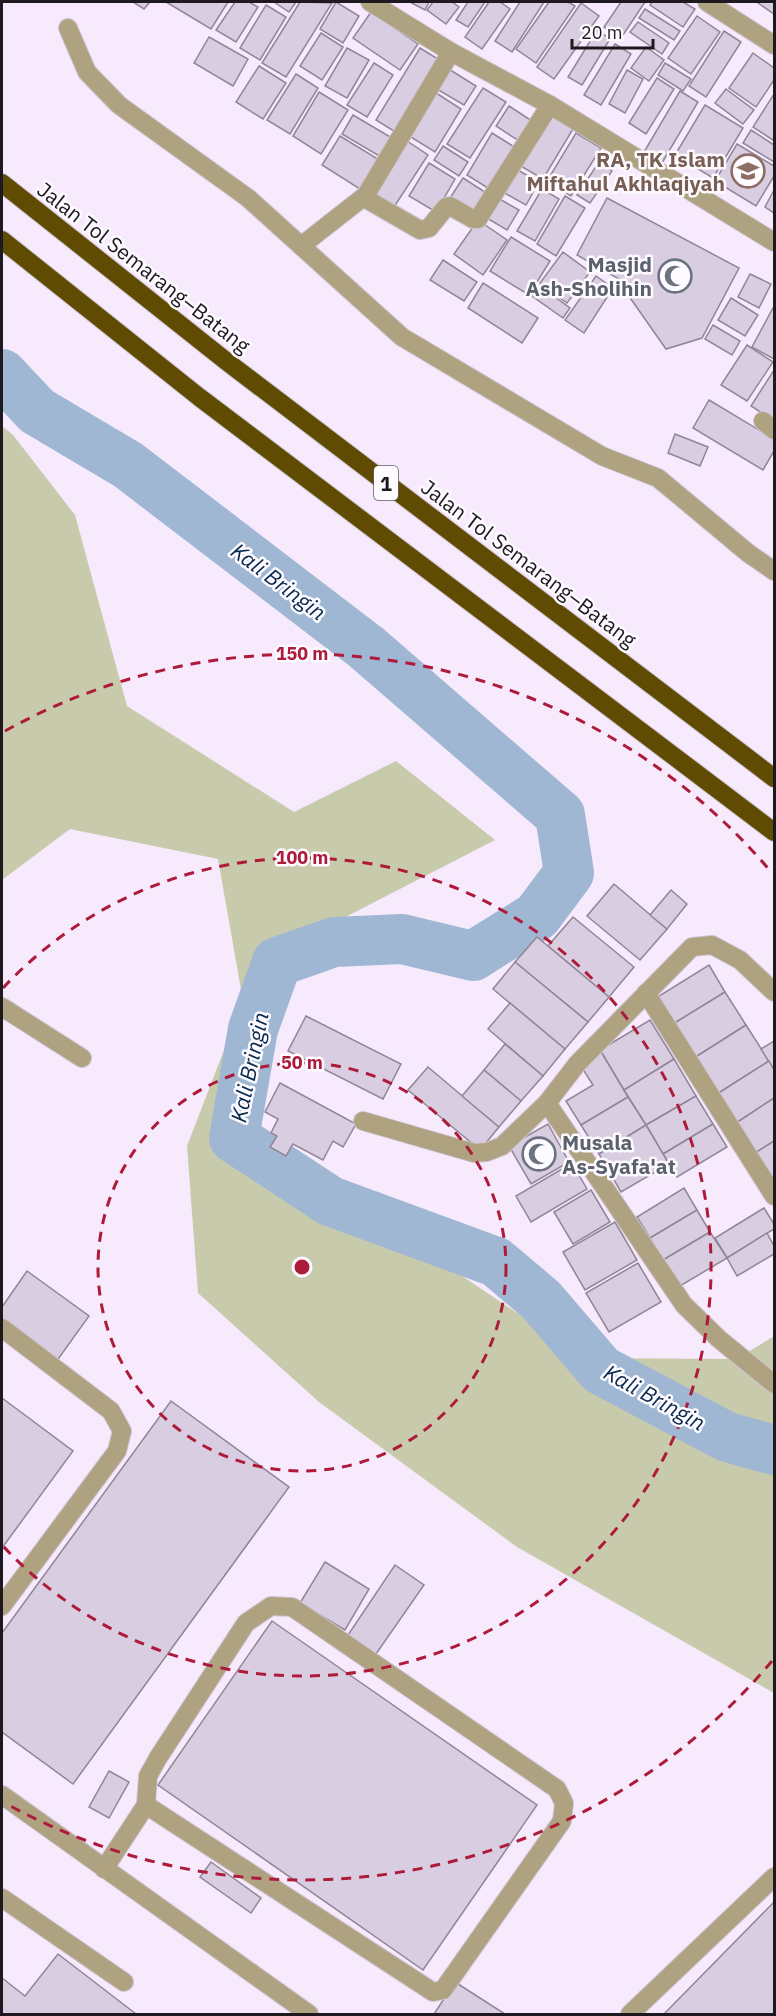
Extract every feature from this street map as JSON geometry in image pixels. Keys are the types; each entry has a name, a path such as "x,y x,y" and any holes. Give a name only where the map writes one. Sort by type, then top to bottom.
{"highway":[{"name":"Jalan Tol Semarang–Batang","path":"2,183 226,362 774,778"},
{"name":"1","path":"2,240 199,398 774,832"}],"street":[{"path":"370,2 451,52 550,105 774,242"},
{"path":"707,2 774,45"},
{"path":"68,28 87,72 119,105 248,198 402,337 602,456 658,478 748,553 774,571"},
{"path":"301,246 366,195 451,52"},
{"path":"366,195 368,200 420,230 429,228 446,207 450,206 473,219 478,219 550,105"},
{"path":"363,1120 474,1153 487,1152 502,1146 547,1103 577,1065 692,947 712,945 740,960 774,992"},
{"path":"646,993 774,1196"},
{"path":"2,1007 82,1059"},
{"path":"547,1103 684,1305 719,1339 774,1384"},
{"path":"2,1328 111,1411 122,1431 117,1451 2,1606"},
{"path":"104,1869 146,1805 148,1776 158,1758 246,1623 271,1606 292,1607 556,1789 564,1803 562,1821 443,1990 433,1992 146,1805"},
{"path":"3,1798 309,2014"},
{"path":"630,2014 774,1877"},
{"path":"2,1898 124,1982"}],"green space":[{"path":"2,426 13,435 75,515 127,706 294,812 396,761 495,840 328,926 274,1013 257,1119 261,1147 304,1192 428,1253 584,1358 737,1359 774,1336 774,1693 517,1547 319,1402 198,1293 187,1146 243,1001 218,859 70,829 2,880"}],"building":[{"path":"133,2 150,2 144,9"},
{"path":"166,2 228,2 211,29"},
{"path":"235,2 249,2 258,7 236,42 216,30"},
{"path":"274,2 296,2 289,12"},
{"path":"300,2 332,3 286,77 262,63"},
{"path":"336,2 359,16 343,43 320,29"},
{"path":"410,2 429,2 425,10"},
{"path":"433,2 452,2 459,7 446,24 427,10"},
{"path":"468,2 485,2 468,27 456,20"},
{"path":"489,2 500,2 510,9 482,49 465,37"},
{"path":"520,2 544,2 512,52 495,41"},
{"path":"549,2 568,2 575,6 536,63 516,49"},
{"path":"621,2 645,2 621,38 604,27"},
{"path":"652,2 683,2 695,9 683,27 650,5"},
{"path":"774,2 774,14 758,3"},
{"path":"581,3 599,16 554,79 537,67"},
{"path":"266,5 286,17 260,60 240,48"},
{"path":"645,9 680,31 674,40 639,18"},
{"path":"371,12 418,44 400,70 353,38"},
{"path":"697,16 720,32 691,74 668,58"},
{"path":"638,22 669,43 662,54 630,32"},
{"path":"597,30 610,39 582,85 568,77"},
{"path":"724,31 741,42 706,97 689,86"},
{"path":"321,33 343,47 322,80 300,66"},
{"path":"209,37 248,59 233,86 194,63"},
{"path":"615,44 631,54 601,105 584,95"},
{"path":"646,47 664,60 649,81 631,68"},
{"path":"347,48 369,60 347,98 325,86"},
{"path":"420,48 441,61 397,133 376,120"},
{"path":"753,53 774,68 774,80 756,107 729,88"},
{"path":"374,63 393,75 367,117 347,105"},
{"path":"665,63 691,79 683,91 658,75"},
{"path":"259,66 286,83 263,119 236,102"},
{"path":"447,68 476,86 464,105 435,88"},
{"path":"627,70 643,79 625,113 609,104"},
{"path":"296,74 318,88 290,134 267,120"},
{"path":"657,78 674,89 646,134 629,123"},
{"path":"483,88 506,102 470,158 447,144"},
{"path":"726,89 754,110 743,124 715,103"},
{"path":"433,91 461,109 435,152 406,134"},
{"path":"680,91 698,102 662,163 644,152"},
{"path":"319,92 348,110 321,154 293,136"},
{"path":"774,94 774,137 773,140 753,127"},
{"path":"705,105 743,128 713,178 675,155"},
{"path":"509,106 532,121 519,141 496,126"},
{"path":"549,114 573,129 543,179 519,165"},
{"path":"353,115 392,138 381,157 342,134"},
{"path":"751,130 774,145 774,162 743,143"},
{"path":"492,133 516,148 491,190 467,175"},
{"path":"576,133 601,148 571,196 547,181"},
{"path":"340,136 381,161 363,191 322,165"},
{"path":"404,139 428,155 394,207 370,192"},
{"name":"RA, TK Islam Miftahul Akhlaqiyah","path":"737,144 774,166 774,176 756,206 715,181"},
{"path":"443,146 468,162 459,176 434,160"},
{"path":"599,162 612,171 590,203 577,195"},
{"path":"429,163 455,179 436,212 409,196"},
{"path":"514,168 539,182 526,205 501,191"},
{"path":"463,178 488,194 475,214 450,198"},
{"path":"542,189 559,199 535,241 517,231"},
{"path":"774,190 774,213 765,207"},
{"path":"565,196 585,208 556,256 537,244"},
{"path":"496,197 519,210 507,230 485,217"},
{"name":"Masjid Ash-Sholihin","path":"607,198 739,268 702,338 666,349 626,292 628,284 577,255"},
{"path":"478,220 507,240 483,275 454,254"},
{"path":"511,237 550,261 529,295 490,271"},
{"path":"563,252 590,272 567,303 540,283"},
{"path":"443,260 477,282 464,301 430,280"},
{"path":"750,274 771,284 759,308 738,297"},
{"path":"596,276 613,288 584,333 565,320"},
{"path":"483,283 538,318 522,343 468,308"},
{"path":"540,286 570,308 563,318 532,296"},
{"path":"731,298 758,315 745,336 718,320"},
{"path":"774,306 774,359 752,347"},
{"path":"713,325 740,341 732,355 705,339"},
{"path":"747,345 773,362 747,401 721,385"},
{"path":"774,370 774,418 773,420 751,406"},
{"path":"709,400 774,439 774,451 763,470 693,428"},
{"path":"675,434 708,447 700,466 668,453"},
{"path":"614,884 667,929 640,960 587,916"},
{"path":"671,890 687,904 667,929 650,915"},
{"path":"573,917 634,967 609,997 548,946"},
{"path":"537,937 609,997 588,1022 515,962"},
{"path":"515,962 588,1022 565,1049 493,989"},
{"path":"709,965 725,992 673,1024 656,998"},
{"path":"725,992 746,1025 694,1058 673,1024"},
{"path":"510,1003 565,1049 543,1076 488,1029"},
{"path":"306,1016 401,1064 383,1099 288,1051"},
{"path":"650,1020 674,1059 624,1090 600,1050"},
{"path":"746,1025 769,1061 717,1094 694,1058"},
{"path":"774,1041 774,1070 761,1049"},
{"path":"505,1044 543,1076 521,1101 484,1070"},
{"path":"600,1050 628,1097 581,1125 566,1101 593,1085 579,1063"},
{"path":"674,1059 696,1096 646,1125 624,1090"},
{"path":"769,1061 774,1070 774,1098 736,1123 717,1094"},
{"path":"428,1067 499,1127 480,1150 408,1090"},
{"path":"484,1070 521,1101 499,1127 462,1096"},
{"path":"280,1083 356,1124 343,1147 333,1141 323,1160 293,1144 286,1156 270,1147 277,1136 271,1133 278,1119 265,1112"},
{"path":"696,1096 713,1124 663,1154 646,1125"},
{"path":"628,1097 646,1125 599,1154 581,1125"},
{"path":"774,1098 774,1141 755,1153 736,1123"},
{"name":"Musala As-Syafa'at","path":"548,1124 569,1162 531,1184 509,1146"},
{"path":"713,1124 727,1147 677,1177 663,1154"},
{"path":"646,1125 669,1164 621,1192 599,1154"},
{"path":"774,1141 774,1184 755,1153"},
{"path":"572,1163 587,1189 531,1222 516,1196"},
{"path":"684,1188 697,1210 650,1238 637,1217"},
{"path":"591,1190 610,1222 573,1244 554,1212"},
{"path":"764,1208 774,1224 774,1229 727,1258 715,1238"},
{"path":"697,1210 710,1232 663,1260 650,1238"},
{"path":"615,1222 637,1260 585,1290 563,1252"},
{"path":"710,1232 727,1258 680,1286 663,1260"},
{"path":"767,1233 774,1246 774,1254 737,1276 727,1258"},
{"path":"638,1263 661,1302 609,1332 586,1293"},
{"path":"27,1271 89,1316 56,1362 2,1323 2,1307"},
{"path":"2,1398 73,1451 2,1548"},
{"path":"171,1401 289,1487 73,1784 2,1732 2,1633"},
{"path":"325,1562 369,1589 345,1630 300,1603"},
{"path":"395,1565 424,1585 376,1654 348,1635"},
{"path":"272,1621 537,1805 423,1970 158,1785"},
{"path":"109,1771 129,1782 109,1818 89,1807"},
{"path":"211,1862 261,1898 251,1913 200,1877"},
{"path":"774,1902 774,2014 664,2014"},
{"path":"58,1954 136,2014 2,2014 2,1978 25,1996"},
{"path":"455,1982 505,2014 434,2014"}],"waterway":[{"name":"Kali Bringin","path":"2,374 37,411 128,465 366,647 560,815 569,873 537,916 473,956 402,939 334,942 277,962 253,1029 234,1138 330,1201 496,1262 541,1300 601,1370 727,1437 774,1450"}],"place":[{"name":"RA, TK Islam Miftahul Akhlaqiyah","path":"748,171"},
{"name":"Masjid Ash-Sholihin","path":"675,276"},
{"name":"Musala As-Syafa'at","path":"539,1154"}]}
